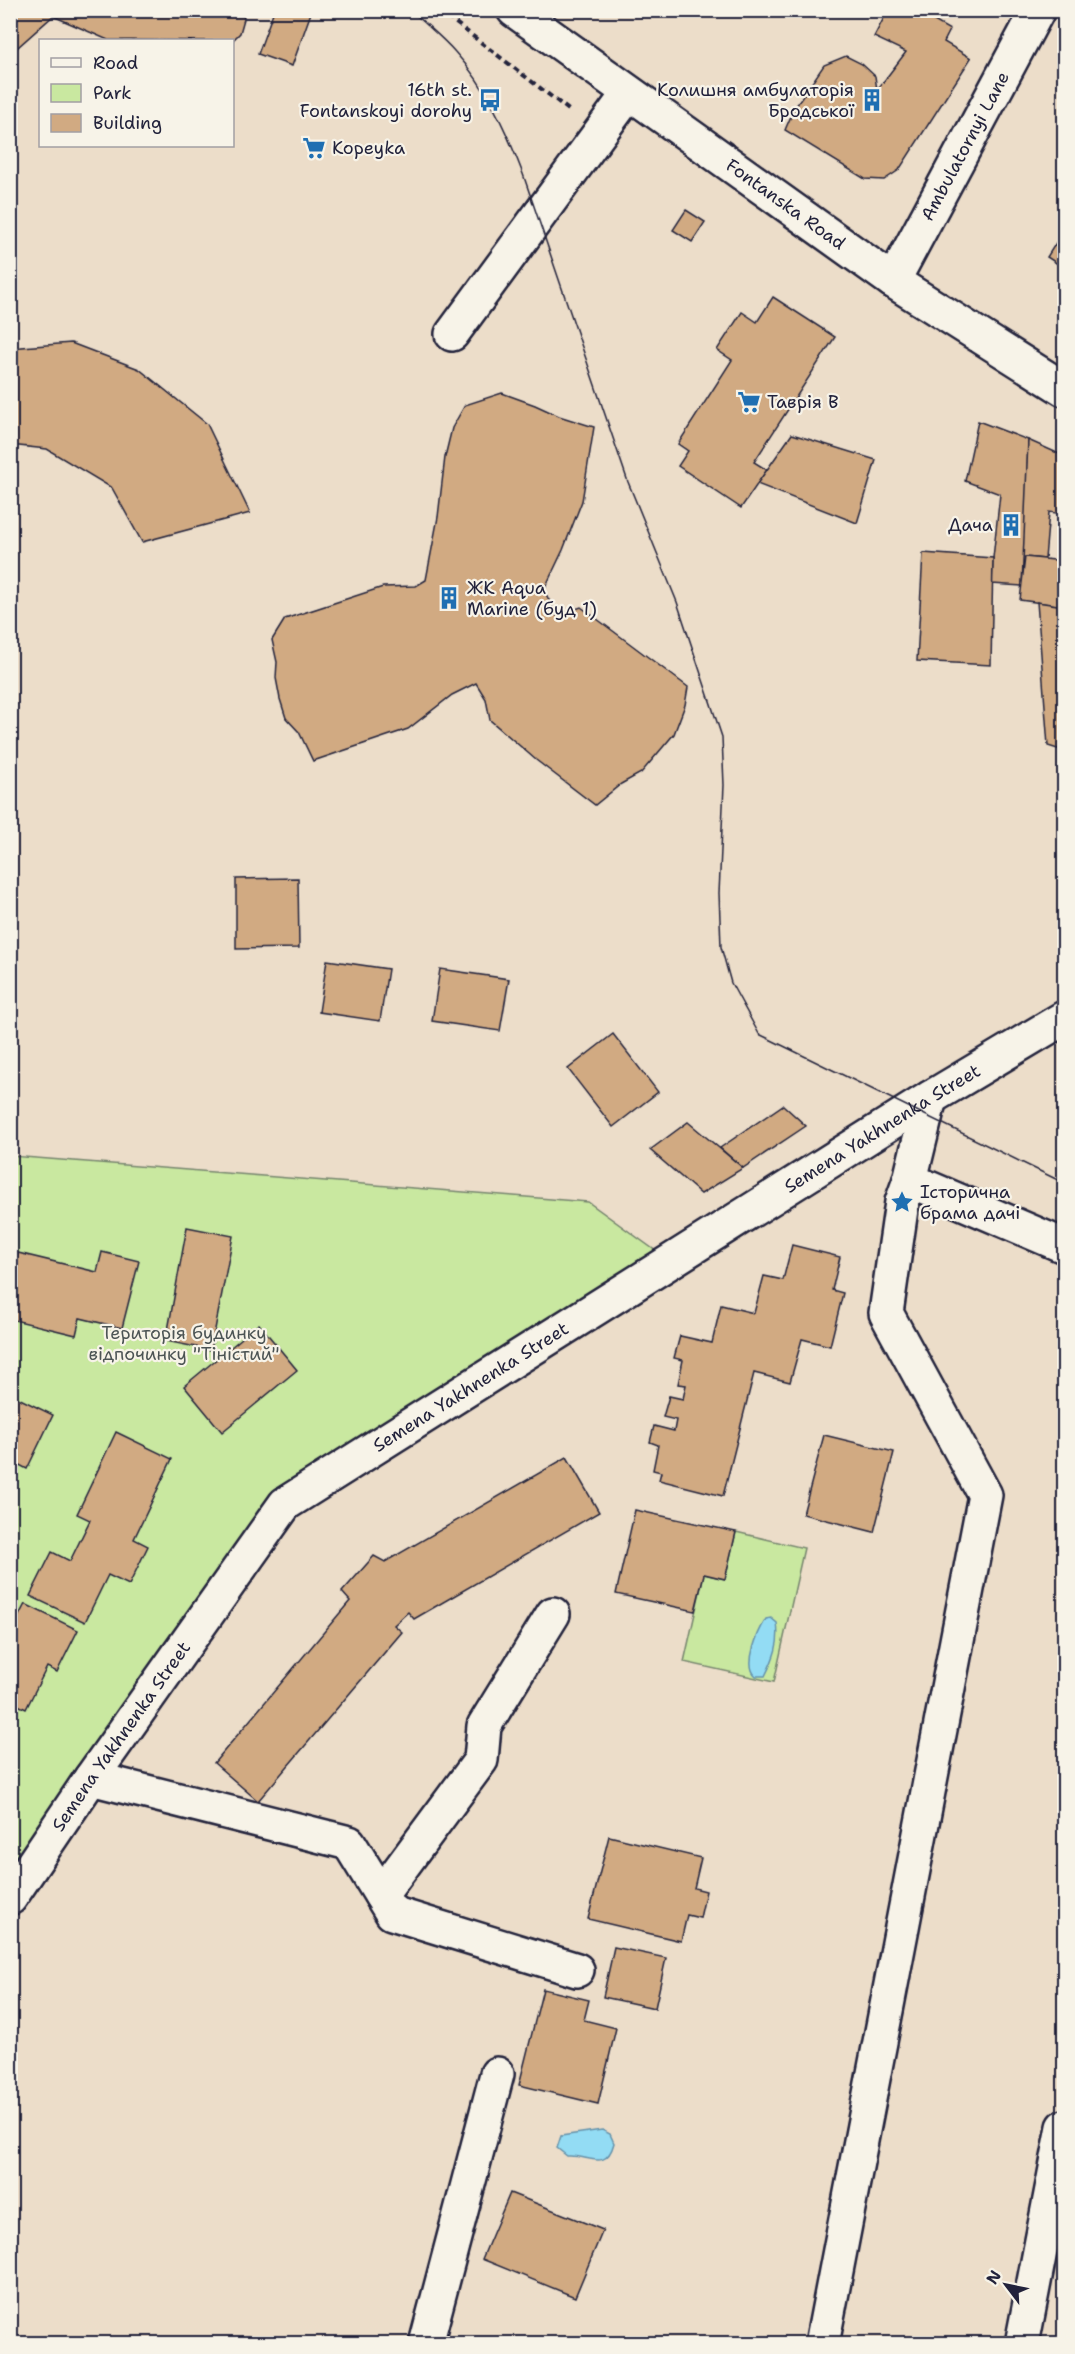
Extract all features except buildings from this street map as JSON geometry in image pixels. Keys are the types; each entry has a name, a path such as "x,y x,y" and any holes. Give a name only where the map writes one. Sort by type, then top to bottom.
{"street":[{"name":"Fontanska Road","path":"514,10 552,22 629,93 893,281 1065,389"},
{"name":"Ambulatornyi Lane","path":"893,281 1038,10"},
{"path":"452,334 629,93"},
{"name":"Semena Yakhnenka Street","path":"10,1898 91,1778 285,1504 930,1098 1065,1018"},
{"path":"822,2343 985,1495 886,1313 902,1202 910,1180 930,1098"},
{"path":"910,1180 1065,1246"},
{"path":"381,1895 481,1760 484,1726 554,1614"},
{"path":"91,1778 349,1843 392,1913 577,1970"},
{"path":"426,2343 497,2074"},
{"path":"1022,2343 1065,2127"}],"path":[{"path":"439,10 600,133"}],"green space":[{"name":"Територія будинку відпочинку \"Тіністий\"","path":"11,1156 588,1202 660,1254 275,1492 11,1883"},
{"path":"736,1532 804,1548 774,1682 684,1662 704,1574 725,1579"}],"water":[{"path":"771,1618 777,1623 776,1650 765,1676 756,1676 751,1664 753,1648 766,1619"},
{"path":"602,2130 610,2134 614,2143 611,2152 601,2160 567,2156 557,2148 561,2136"}],"tram line":[{"path":"411,10 445,41 466,65 486,94 510,141 628,482 677,602 722,737 724,785 719,893 721,947 731,983 759,1034 1064,1183"}],"place":[{"name":"16th st. Fontanskoyi dorohy","path":"490,100"},
{"name":"Колишня амбулаторія Бродської","path":"872,100"},
{"name":"Kopeyka","path":"314,148"},
{"name":"Таврія В","path":"749,402"},
{"name":"Дача","path":"1011,525"},
{"name":"ЖК Aqua Marine (буд 1)","path":"449,598"},
{"name":"Історична брама дачі","path":"902,1202"}]}
